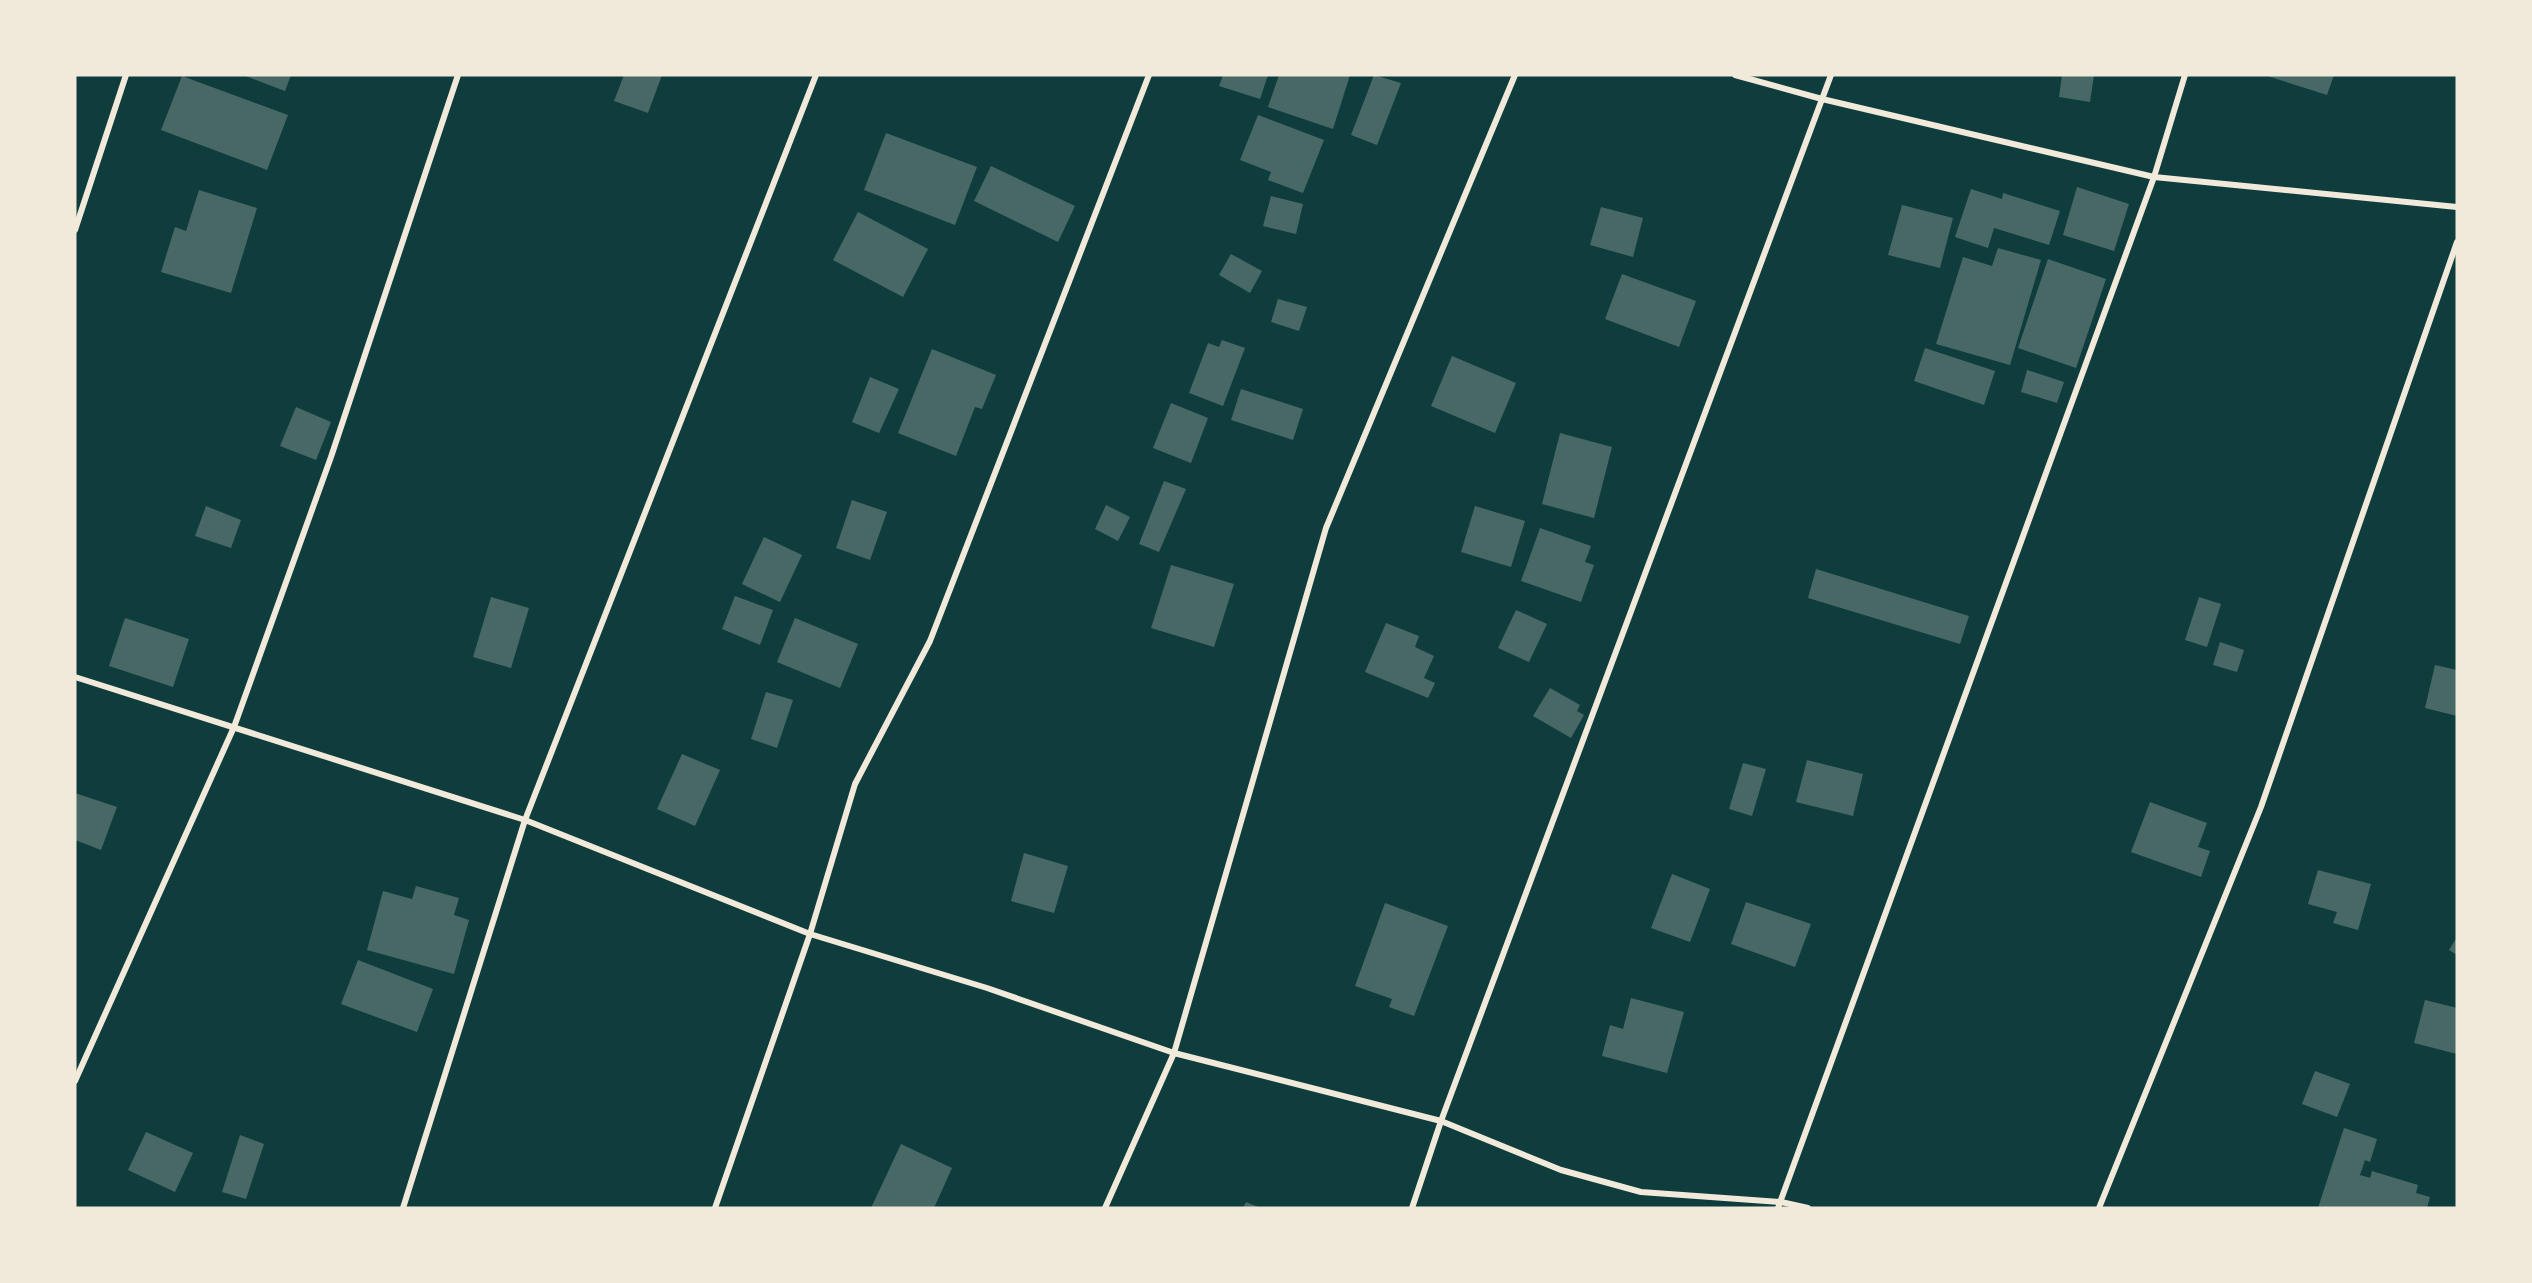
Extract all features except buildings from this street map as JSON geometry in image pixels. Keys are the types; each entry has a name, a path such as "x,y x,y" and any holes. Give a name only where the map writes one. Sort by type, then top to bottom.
{"street":[{"path":"75,230 126,75"},
{"path":"75,1081 234,727 332,457 458,75"},
{"path":"403,1208 525,820 816,75"},
{"path":"715,1208 810,934 855,784 930,641 1149,75"},
{"path":"1106,1208 1174,1053 1326,528 1515,75"},
{"path":"1735,75 1822,99 2154,177 2457,207"},
{"path":"1412,1208 1441,1121 1831,75"},
{"path":"1780,1205 2154,177 2185,75"},
{"path":"2099,1208 2261,807 2457,242"},
{"path":"75,677 525,820 810,934 987,988 1174,1053 1441,1121 1561,1170 1641,1192 1808,1208"}]}
